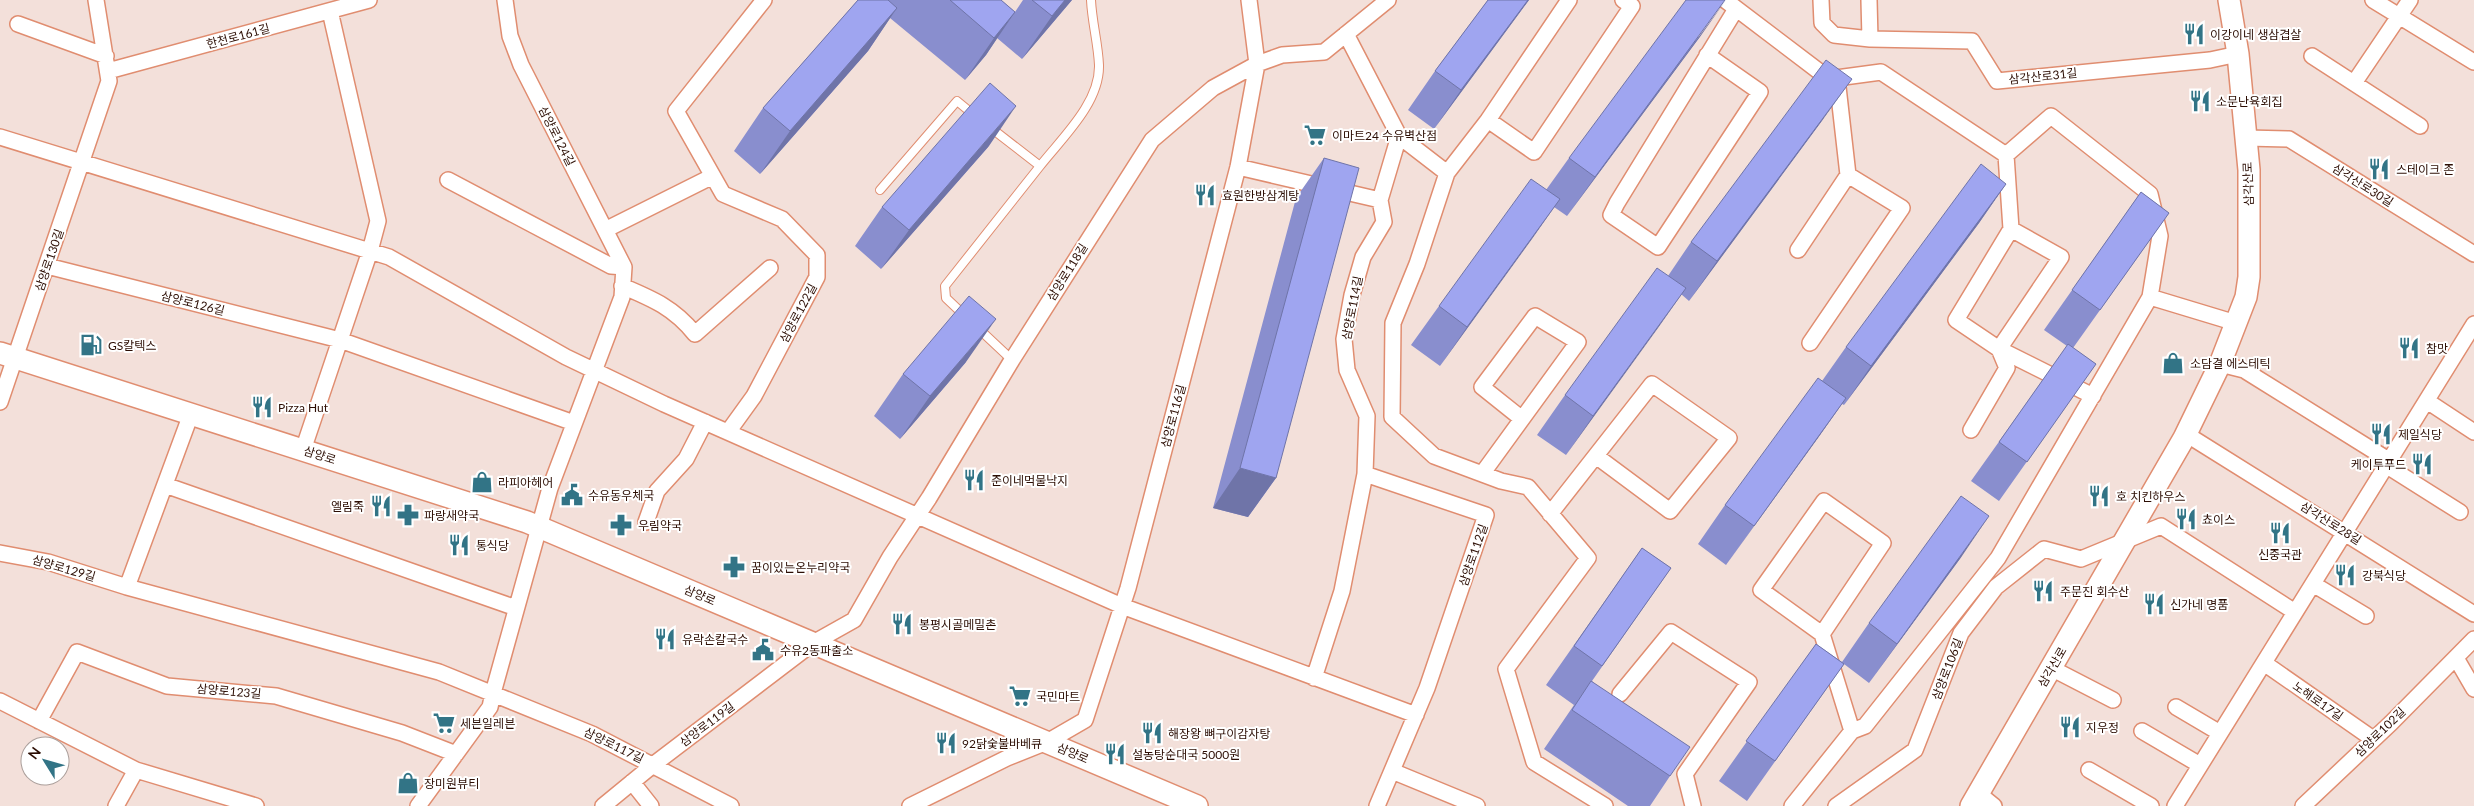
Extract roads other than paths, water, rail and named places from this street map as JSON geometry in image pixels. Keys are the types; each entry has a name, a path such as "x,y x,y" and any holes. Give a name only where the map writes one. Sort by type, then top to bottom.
{"main road":[{"name":"삼각산로","path":"1981,802 2051,668 2186,434 2220,364 2246,297 2249,277 2249,170 2238,54 2229,0"},
{"name":"삼양로","path":"8,355 539,527 1197,806"}],"street":[{"name":"삼양로130길","path":"8,355 47,266 109,81 96,0"},
{"name":"한천로161길","path":"107,64 369,0"},
{"name":"삼양로124길","path":"505,0 510,36 520,65 624,267"},
{"name":"삼양로122길","path":"728,432 754,396 817,277 817,255 782,219 724,194 676,111 764,0"},
{"name":"삼양로116길","path":"1047,742 1085,720 1122,606 1238,167 1257,64 1249,0"},
{"name":"삼양로118길","path":"813,643 854,620 890,557 1012,360 1152,140 1213,88 1257,64 1282,55 1324,52 1388,0"},
{"path":"1569,0 1488,120 1446,173 1417,264 1393,323 1392,417 1434,456 1501,481 1528,487 1588,558 1506,669 1534,762 1605,806"},
{"path":"1488,120 1534,152 1632,6 1623,0"},
{"name":"삼각산로31길","path":"1822,0 1822,23 1834,35 1870,39 1972,41 1996,81 2210,60 2238,54"},
{"path":"1869,0 1870,39"},
{"path":"2373,0 2474,62"},
{"path":"2354,83 2410,0"},
{"path":"1707,55 1760,92 1658,247 1611,215 1707,55 1730,4 1829,79 1881,72 2006,155"},
{"path":"303,450 370,251 378,221 330,11"},
{"path":"18,24 107,64"},
{"path":"1346,34 1399,136 1446,173"},
{"path":"2312,56 2420,126"},
{"path":"1798,250 1848,175 1837,78"},
{"path":"1792,806 1852,731 1865,726 1998,558 2150,297 2160,236 2150,194 2051,116 2006,155"},
{"path":"1238,167 1380,200 1399,136"},
{"path":"0,137 389,257 593,370 705,422 1122,606 1416,715"},
{"name":"삼각산로30길","path":"2246,138 2289,139 2474,254"},
{"path":"2006,155 2011,230 1956,320 1999,348 2092,396"},
{"path":"1810,343 1902,208 1848,175"},
{"path":"605,230 713,176"},
{"path":"418,806 490,707 492,693 550,488 622,297 624,267 611,266 448,180"},
{"name":"삼양로114길","path":"1314,678 1342,591 1365,474 1367,416 1346,370 1344,339 1363,258 1384,222 1380,200"},
{"path":"1999,348 2061,256 2011,230"},
{"name":"삼양로126길","path":"47,266 340,340"},
{"path":"622,286 660,302 685,322 695,334 770,268"},
{"path":"2150,297 2236,323"},
{"path":"1482,474 1522,419 1578,342 1535,316 1482,387 1522,419"},
{"path":"2175,806 2427,401 2469,344 2474,324"},
{"path":"340,340 574,423"},
{"path":"1971,430 2007,368 1999,348"},
{"path":"0,402 8,355"},
{"path":"2220,364 2244,370 2460,512"},
{"path":"1550,514 1652,384 1729,438 1670,511 1596,456"},
{"path":"2427,401 2474,432"},
{"path":"191,414 128,587 439,672 492,693"},
{"path":"646,522 657,491 686,459 705,422"},
{"name":"삼각산로28길","path":"2186,434 2474,614"},
{"name":"삼양로112길","path":"1365,474 1486,515 1416,715 1377,806"},
{"path":"165,485 516,608"},
{"path":"1822,634 1883,544 1824,501 1761,590 1822,634 1852,731"},
{"path":"2126,540 2161,526 2295,612"},
{"name":"삼양로106길","path":"1836,806 1915,750 1960,633 1996,588 2044,549 2082,559 2126,540"},
{"name":"삼양로129길","path":"0,553 48,562 128,587"},
{"path":"2313,584 2366,616"},
{"path":"1620,694 1671,632 1749,682 1685,774 1693,806"},
{"name":"삼양로102길","path":"2303,806 2373,740 2474,639"},
{"name":"삼양로119길","path":"603,806 653,765 813,643"},
{"name":"삼양로123길","path":"39,721 77,652 167,686 276,696 402,732 456,754"},
{"path":"2456,658 2474,689"},
{"name":"노해로17길","path":"2264,663 2373,740"},
{"path":"2051,668 2113,700"},
{"name":"삼양로117길","path":"492,693 592,734 731,806"},
{"path":"0,701 136,770 256,806"},
{"path":"2176,707 2220,733"},
{"path":"2142,730 2200,765"},
{"path":"910,806 1007,758 1047,742"},
{"path":"116,806 136,770"},
{"path":"2089,770 2151,806"},
{"path":"1392,771 1476,806"},
{"name":"삼양로117길","path":"632,782 651,806"}],"lane":[{"path":"1012,360 946,298 945,286 1078,119 1096,89 1099,66 1091,0"},
{"path":"880,190 957,101 980,119"},
{"path":"987,125 1040,166"}],"place":[{"name":"이강이네 생삼겹살","path":"2194,34"},
{"name":"소문난육회집","path":"2200,101"},
{"name":"이마트24 수유벽산점","path":"1315,135"},
{"name":"스테이크 존","path":"2379,169"},
{"name":"효원한방삼계탕","path":"1205,195"},
{"name":"GS칼텍스","path":"91,345"},
{"name":"참맛","path":"2409,348"},
{"name":"소담결 에스테틱","path":"2173,363"},
{"name":"Pizza Hut","path":"262,407"},
{"name":"제일식당","path":"2381,434"},
{"name":"케이투푸드","path":"2422,464"},
{"name":"준이네먹물낙지","path":"974,480"},
{"name":"라피아헤어","path":"482,482"},
{"name":"수유동우체국","path":"572,495"},
{"name":"호 치킨하우스","path":"2099,496"},
{"name":"엘림죽","path":"381,506"},
{"name":"파랑새약국","path":"408,515"},
{"name":"쵸이스","path":"2186,519"},
{"name":"우림약국","path":"621,525"},
{"name":"신중국관","path":"2280,533"},
{"name":"통식당","path":"459,545"},
{"name":"꿈이있는온누리약국","path":"734,567"},
{"name":"강북식당","path":"2345,575"},
{"name":"주문진 회수산","path":"2043,591"},
{"name":"신가네 명품","path":"2154,604"},
{"name":"봉평시골메밀촌","path":"902,624"},
{"name":"유락손칼국수","path":"665,639"},
{"name":"수유2동파출소","path":"763,650"},
{"name":"국민마트","path":"1020,696"},
{"name":"세븐일레븐","path":"444,723"},
{"name":"지우정","path":"2070,727"},
{"name":"해장왕 뼈구이감자탕","path":"1152,733"},
{"name":"92닭숯불바베큐","path":"946,743"},
{"name":"설농탕순대국 5000원","path":"1115,754"},
{"name":"장미원뷰티","path":"408,783"}]}
